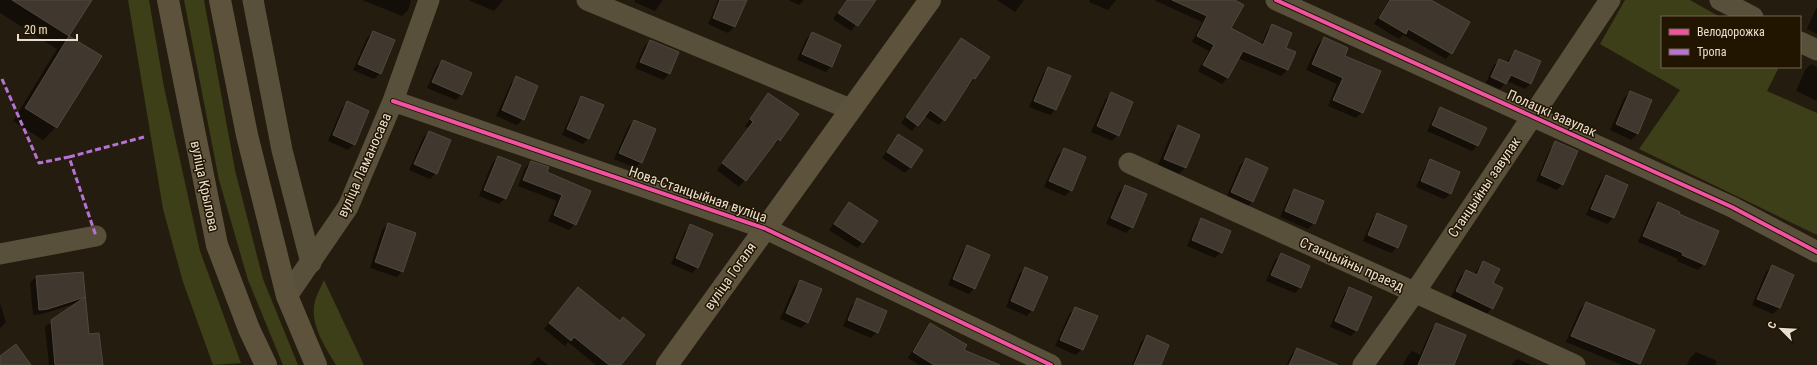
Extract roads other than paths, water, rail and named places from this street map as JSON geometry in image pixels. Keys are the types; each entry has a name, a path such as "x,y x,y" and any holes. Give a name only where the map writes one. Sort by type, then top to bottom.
{"main road":[{"name":"вуліца Крылова","path":"168,0 218,245 249,329 266,365"},
{"path":"220,0 247,136 287,296 316,365"},
{"name":"вуліца Гогаля","path":"666,365 930,0"}],"street":[{"path":"253,0 282,150 311,263"},
{"name":"вуліца Ламаносава","path":"287,296 348,207 393,101 429,0"},
{"path":"587,0 850,109"},
{"name":"Полацкі завулак","path":"1276,0 1732,207 1817,252"},
{"path":"1720,0 1751,16"},
{"name":"Станцыйны завулак","path":"1363,365 1415,292 1532,116 1602,3"},
{"path":"1801,42 1817,50"},
{"name":"Нова-Станцыйная вуліца","path":"393,101 764,228 1051,365"},
{"name":"Станцыйны праезд","path":"1129,163 1575,365"},
{"path":"0,254 96,236"}]}
